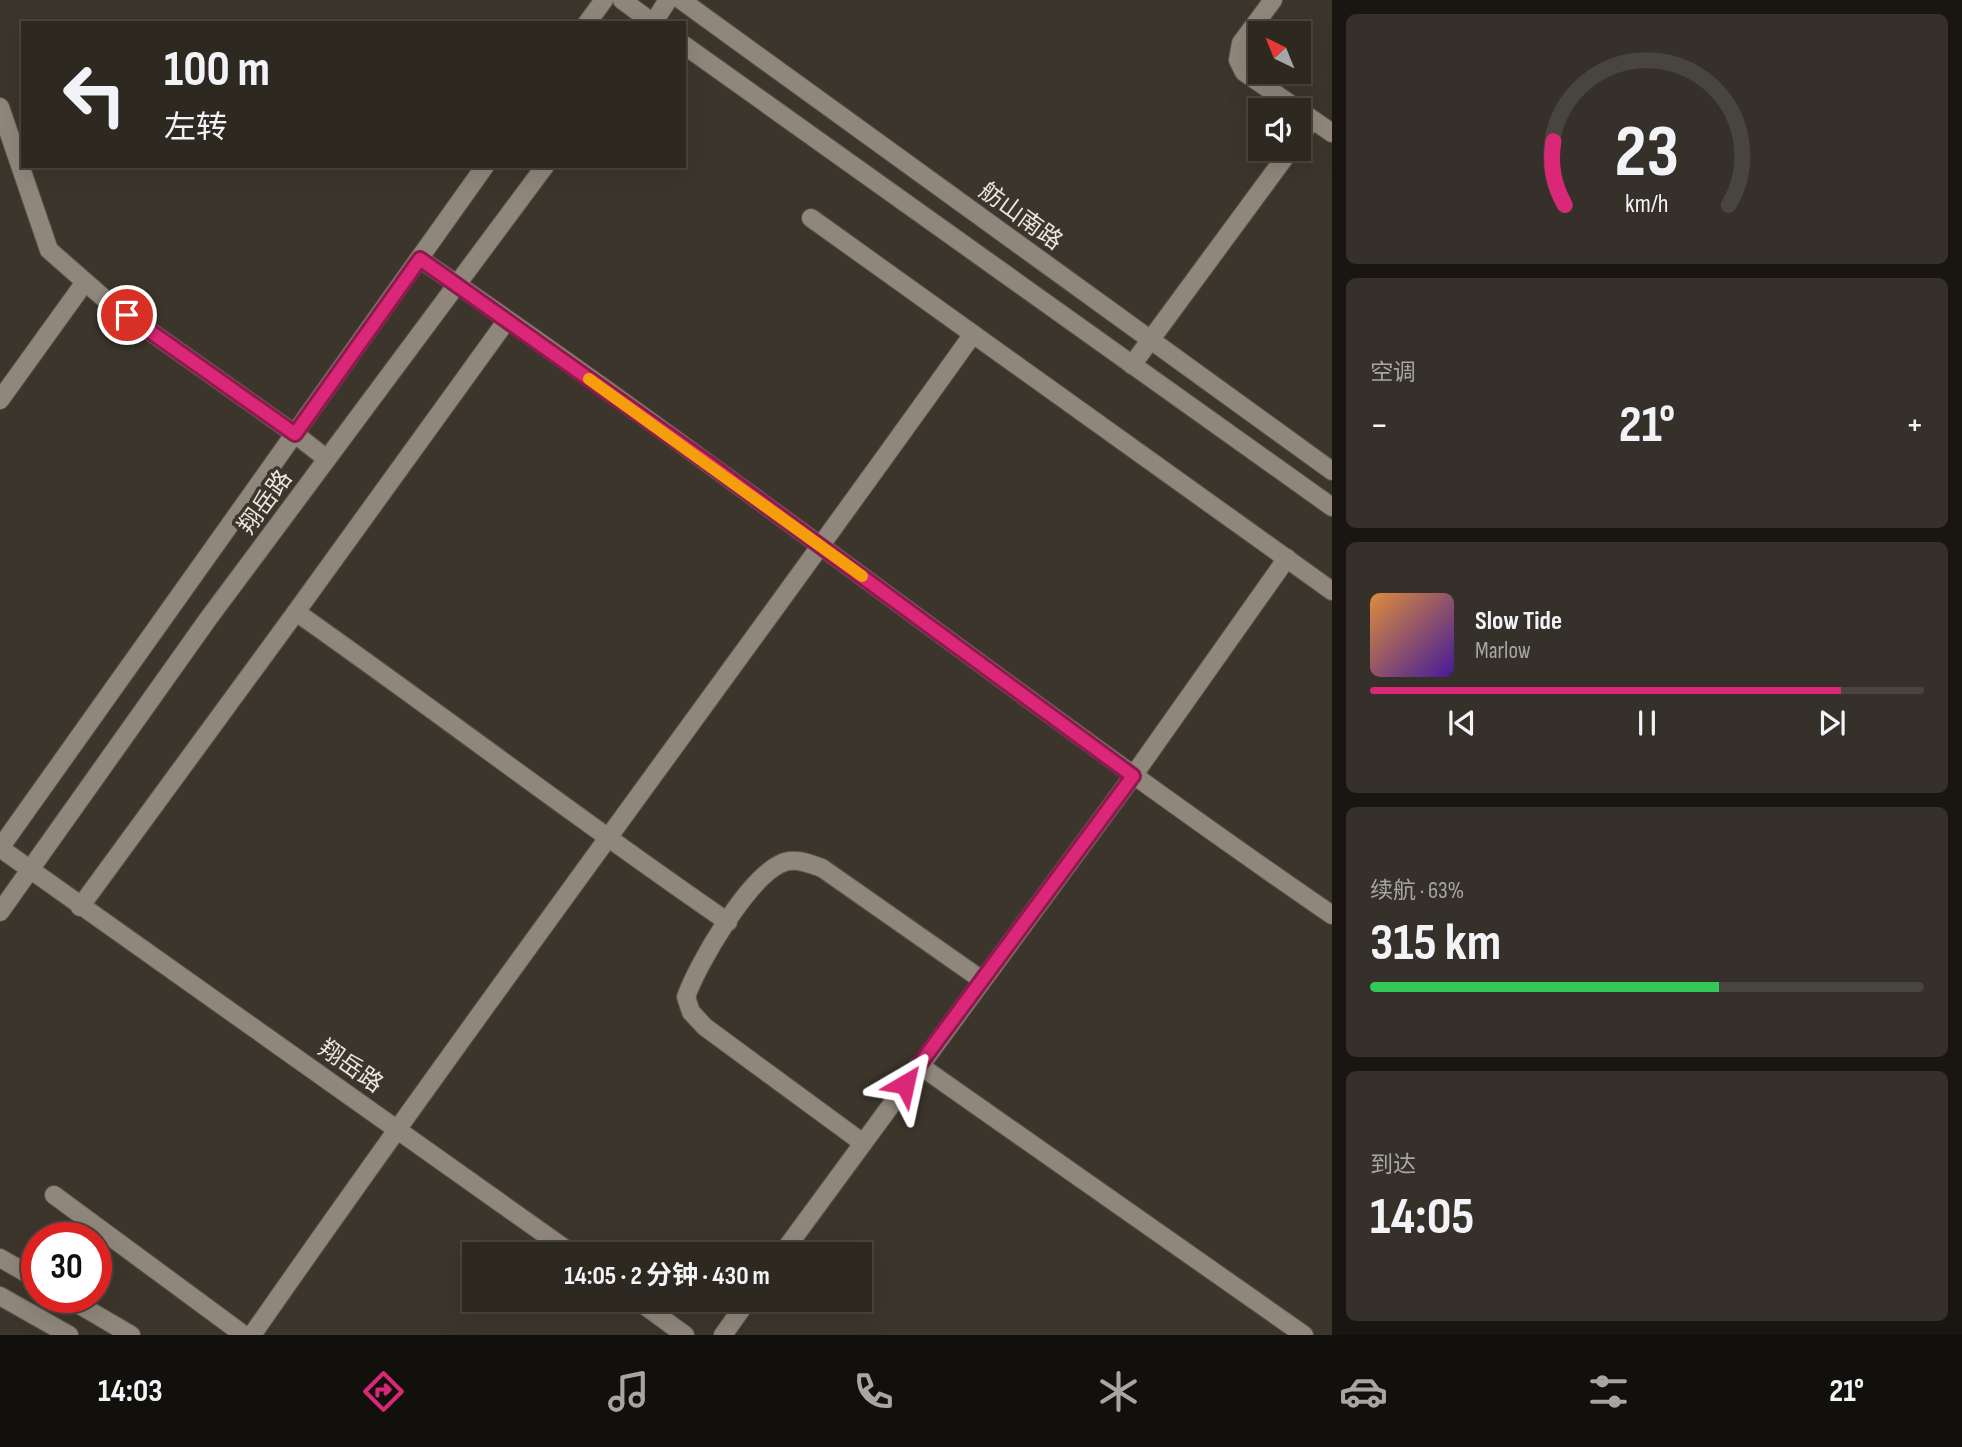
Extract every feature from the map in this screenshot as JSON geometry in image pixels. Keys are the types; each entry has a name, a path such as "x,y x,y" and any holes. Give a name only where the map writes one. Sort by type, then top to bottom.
{"street":[{"path":"588,21 604,0"},
{"path":"622,0 650,21"},
{"path":"654,21 668,0"},
{"name":"舫山南路","path":"681,0 1332,471"},
{"path":"1273,0 1241,43 1238,60 1244,72 1332,132"},
{"path":"686,46 1332,507"},
{"path":"0,107 49,250 106,300 327,459"},
{"path":"1132,365 1282,161"},
{"name":"翔岳路","path":"484,168 0,848 556,1242"},
{"name":"翔岳路","path":"0,912 208,619 544,168"},
{"path":"811,218 1332,591"},
{"path":"420,259 821,546 1133,776 1332,915"},
{"path":"0,400 85,282"},
{"path":"80,907 507,320"},
{"path":"252,1335 396,1129 973,334"},
{"path":"791,1242 1133,776 1287,558"},
{"path":"296,612 437,711 606,838 727,922"},
{"path":"863,1143 705,1027 691,1012 686,997 690,984 727,922 765,874 782,863 801,860 822,868 982,980"},
{"path":"919,1065 1304,1335"},
{"path":"54,1195 244,1335"},
{"path":"0,1258 21,1270"},
{"path":"0,1296 69,1335"},
{"path":"653,1312 685,1335"},
{"path":"723,1335 739,1312"},
{"path":"93,1313 131,1335"}],"slow traffic":[{"path":"589,379 862,576"}],"route":[{"path":"127,315 295,434 420,259 709,464 1133,776 905,1084"}]}
